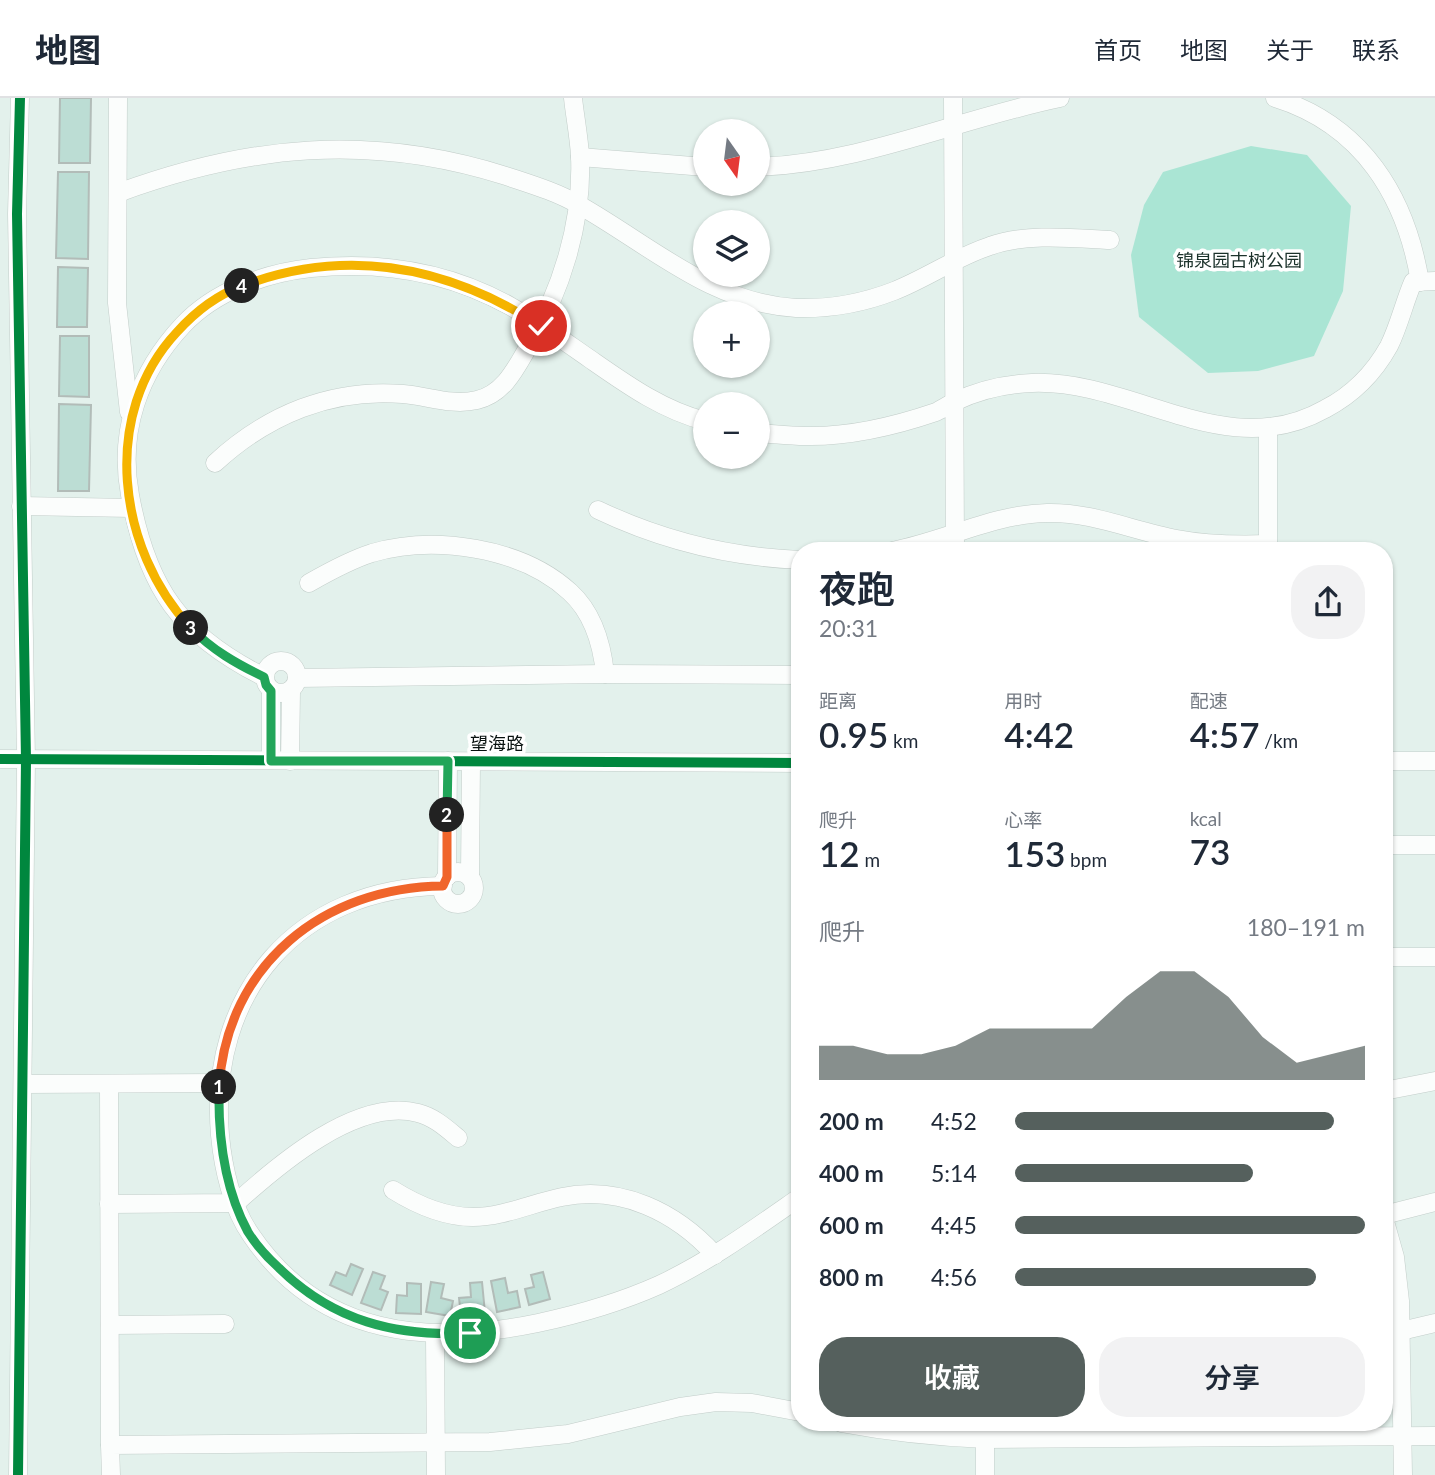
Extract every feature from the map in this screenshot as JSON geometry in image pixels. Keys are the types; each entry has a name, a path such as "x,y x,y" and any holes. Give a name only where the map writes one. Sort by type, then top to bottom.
{"street":[{"path":"18,1475 26,760 17,214 20,98"},
{"path":"118,98 117,303 130,421"},
{"path":"215,463 235,445 282,415 334,397 389,393 462,403 481,399 497,391 510,378 541,326 558,286 570,246 578,204 580,157 573,98"},
{"path":"953,98 955,542"},
{"path":"770,167 842,158 898,144 1006,109 1060,98"},
{"path":"770,434 807,437 878,429 938,411 981,392 1031,383 1092,388 1218,426 1243,429 1292,423 1316,415 1338,402 1374,369 1388,348 1413,282 1428,281 1404,217 1389,187 1369,160 1345,136 1318,117 1275,98"},
{"path":"118,193 167,175 270,153 323,149 428,157 479,168 578,204 699,280 730,294 762,303 808,307 830,307 864,301 896,290 992,244 1071,237 1110,240"},
{"path":"580,157 693,166"},
{"path":"693,418 641,394 510,306 477,290 408,270 335,266 275,275 236,288 210,302 187,321 167,342 150,366 138,393 130,421 126,460 140,545 155,579 175,611 201,638 278,693 294,684 605,674 791,675"},
{"path":"1268,428 1268,542"},
{"path":"22,506 132,508"},
{"path":"598,510 683,544 743,556 791,559"},
{"path":"956,542 985,523 1048,513 1102,519 1191,542"},
{"path":"309,583 372,553 406,546 464,547 509,558 541,572 570,591 582,605 599,638 605,674"},
{"path":"271,761 267,669 273,663 281,661 295,670 290,761"},
{"name":"望海路","path":"0,759 791,763"},
{"path":"448,761 445,882 449,900 463,902 474,892 470,877 471,761"},
{"path":"1393,761 1435,761"},
{"path":"1393,845 1435,845"},
{"path":"470,877 456,872 445,882 383,892 346,904 312,922 282,947 257,976 238,1009 225,1045 219,1083 221,1145 236,1203 249,1233 268,1258 291,1280 316,1298 344,1314 373,1325 435,1335 518,1327 613,1303 658,1285 743,1238 791,1203"},
{"path":"1393,957 1435,957"},
{"path":"1393,1089 1435,1081"},
{"path":"23,1084 219,1083"},
{"path":"109,1084 111,1475"},
{"path":"110,1204 236,1203 295,1155 342,1127 372,1114 395,1110 419,1113 440,1123 458,1138"},
{"path":"393,1190 417,1205 444,1214 473,1217 501,1214 565,1196 613,1196 637,1201 659,1210 690,1230 715,1255"},
{"path":"1393,1214 1435,1202"},
{"path":"1393,1250 1401,1331 1393,1371 1402,1436 1403,1475"},
{"path":"1401,1331 1435,1323"},
{"path":"110,1325 225,1324"},
{"path":"435,1335 436,1475"},
{"path":"110,1445 490,1442 568,1434 680,1406 716,1402 752,1403 791,1410"},
{"path":"881,1431 935,1437 985,1431 1435,1436"},
{"path":"985,1431 985,1475"}],"green space":[{"name":"锦泉园古树公园","path":"1251,146 1307,155 1351,206 1343,291 1314,356 1258,371 1208,373 1139,317 1131,255 1144,205 1163,172"}],"building":[{"path":"60,98 91,98 90,163 59,163"},
{"path":"58,172 89,172 88,259 56,258"},
{"path":"58,267 88,268 87,327 57,327"},
{"path":"60,336 89,336 89,397 59,396"},
{"path":"59,404 91,405 89,491 58,491"},
{"path":"351,1264 363,1269 352,1295 330,1285 336,1272 346,1276"},
{"path":"373,1272 385,1276 380,1289 388,1292 381,1310 361,1303"},
{"path":"543,1272 550,1299 529,1305 525,1289 534,1287 531,1275"},
{"path":"505,1278 508,1293 517,1291 520,1307 497,1312 491,1281"},
{"path":"431,1282 444,1284 441,1298 453,1301 450,1316 426,1312"},
{"path":"482,1282 485,1313 461,1315 459,1298 471,1297 470,1283"},
{"path":"407,1283 421,1284 421,1314 396,1313 397,1295 407,1296"}],"cycle path":[{"path":"18,1475 26,760 17,214 20,98"},
{"path":"0,759 791,763"}],"route":[{"path":"470,1333 435,1335 373,1325 344,1314 291,1280 268,1258 249,1233 227,1175 219,1114 219,1083 225,1045 238,1009 257,976 282,947 312,922 346,904 383,892 443,886 447,877 448,761 271,761 271,691 264,677 231,660 201,638 175,611 155,579 140,545 127,479 126,450 138,393 150,366 167,342 210,302 263,278 335,266 408,270 477,290 510,306 541,326"}]}
